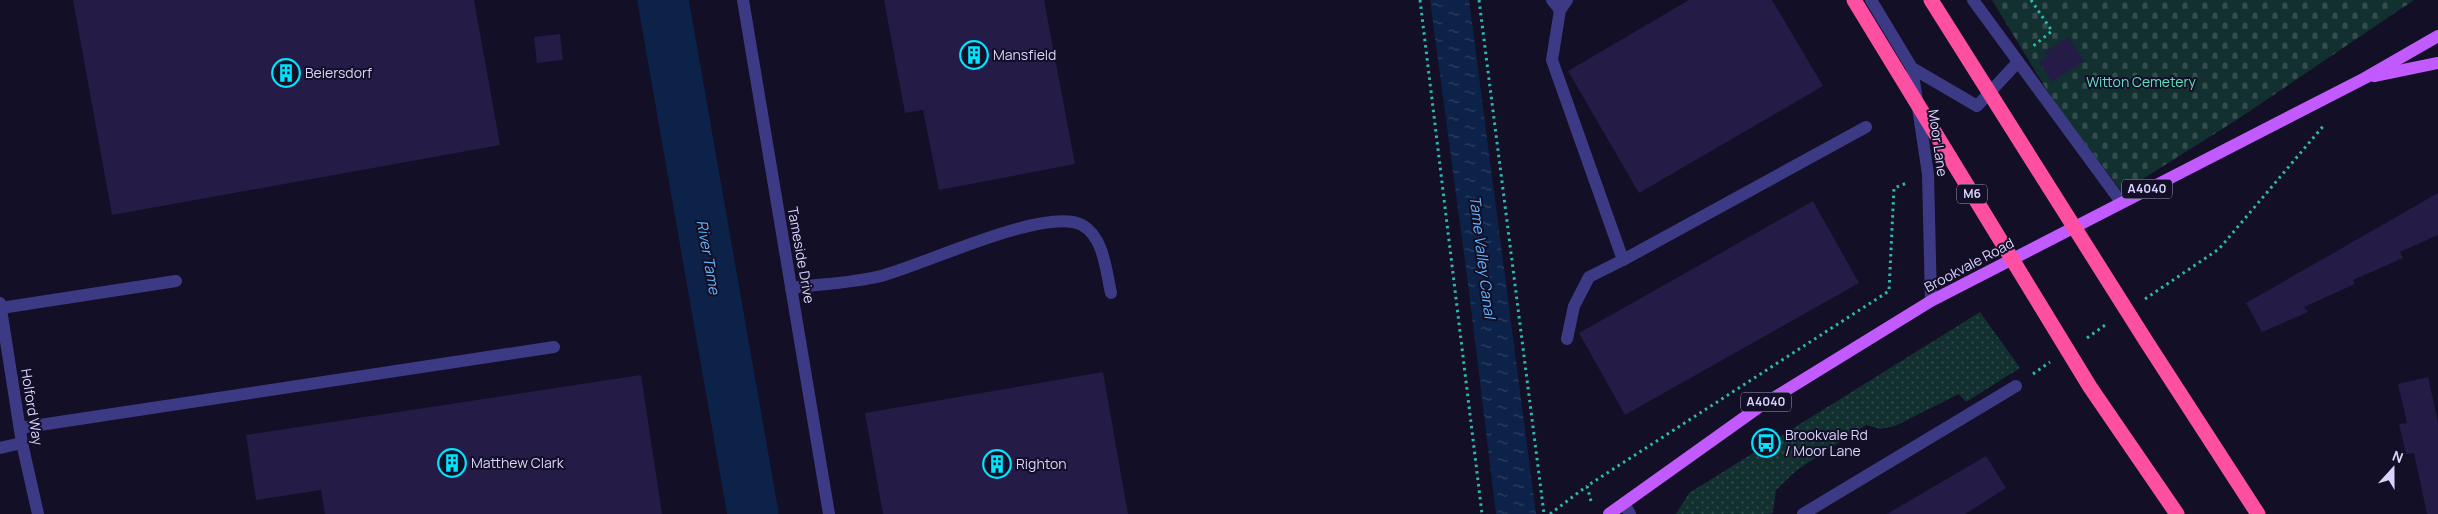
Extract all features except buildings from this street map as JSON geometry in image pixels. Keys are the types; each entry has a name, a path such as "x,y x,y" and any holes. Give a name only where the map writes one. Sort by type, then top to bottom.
{"highway":[{"name":"M6","path":"1854,0 2090,387 2177,514"},
{"path":"1931,0 2146,342 2258,514"}],"main road":[{"name":"Brookvale Road","path":"1609,514 1627,509 1759,407 1931,301 2364,78 2438,36"},
{"name":"Brookvale Road","path":"2364,78 2438,63"}],"street":[{"name":"Tameside Drive","path":"743,0 829,514"},
{"name":"Moor Lane","path":"1871,0 1912,68 1928,174 1931,301"},
{"path":"1973,0 2121,202"},
{"path":"1560,3 1552,60 1623,260"},
{"path":"1912,68 1978,106 2018,62"},
{"path":"1567,339 1574,306 1589,277 1866,127"},
{"path":"791,288 880,276 1006,231 1036,224 1068,222 1081,225 1099,245 1111,293"},
{"path":"0,306 176,281"},
{"name":"Holford Way","path":"0,306 22,443 38,514"},
{"path":"20,428 554,347"},
{"path":"1803,514 2016,386"},
{"path":"0,448 22,443"}],"path":[{"path":"1420,0 1482,514"},
{"path":"1479,0 1544,514"},
{"path":"2018,62 2030,48 2052,31 2031,0"},
{"path":"2138,304 2219,249 2327,122"},
{"path":"1550,514 1587,486 1889,291 1894,188 1928,174"},
{"path":"2081,342 2113,320"},
{"path":"2016,386 2056,358"},
{"path":"1587,486 1592,505"}],"green space":[{"name":"Witton Cemetery","path":"1992,0 2414,0 2238,119 2122,192 2056,105"},
{"path":"1980,312 2020,368 1966,402 1959,394 1895,426 1880,429 1866,425 1797,470 1776,490 1773,512 1770,514 1676,514 1689,493"}],"water":[{"name":"Tame Valley Canal","path":"1430,0 1469,0 1536,514 1496,514 1469,291"}],"waterway":[{"name":"River Tame","path":"663,0 753,514"}],"place":[{"name":"Mansfield","path":"974,55"},
{"name":"Beiersdorf","path":"286,73"},
{"name":"Brookvale Rd / Moor Lane","path":"1766,443"},
{"name":"Matthew Clark","path":"452,463"},
{"name":"Righton","path":"997,464"}]}
